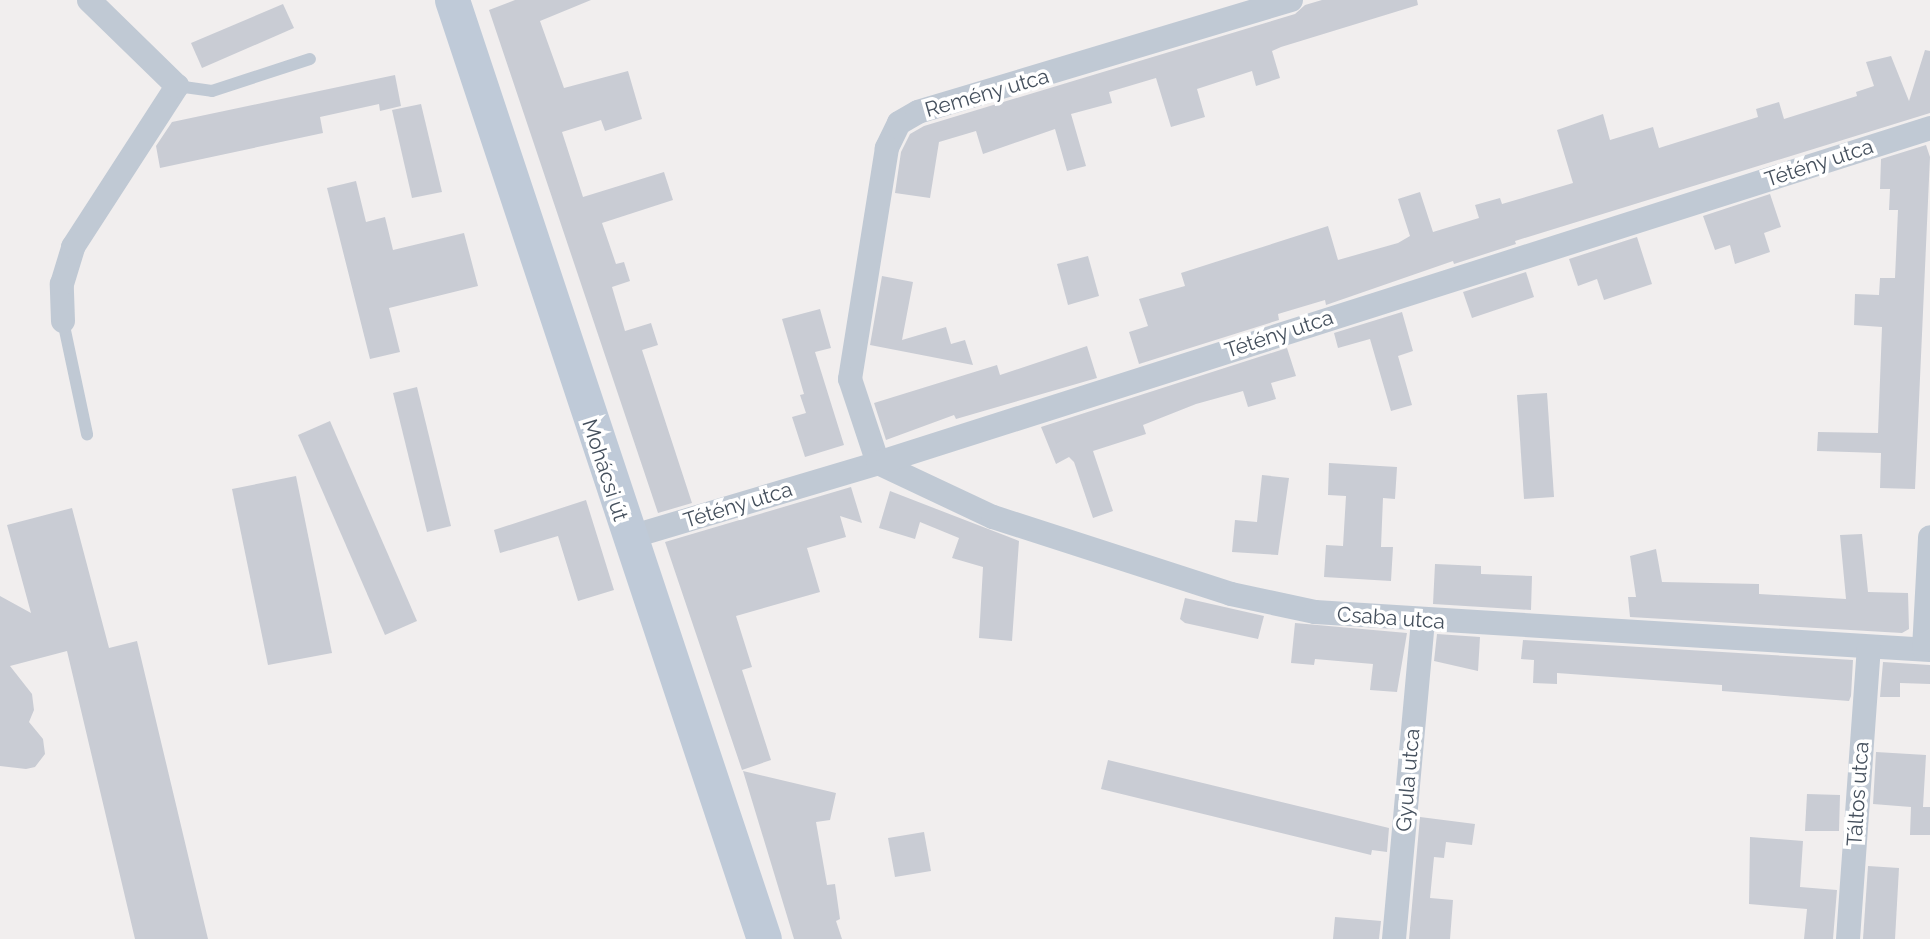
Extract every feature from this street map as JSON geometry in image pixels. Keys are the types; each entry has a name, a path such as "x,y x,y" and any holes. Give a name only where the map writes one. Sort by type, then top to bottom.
{"main road":[{"name":"Mohácsi út","path":"452,0 627,538 764,939"}],"street":[{"path":"63,321 62,284 73,247 177,86 89,0"},
{"name":"Remény utca","path":"878,463 849,379 887,148 900,123 918,113 1291,0"},
{"name":"Tétény utca","path":"627,538 878,463 1930,128"},
{"name":"Csaba utca","path":"878,463 993,517 1231,594 1315,612 1869,649 1927,649"},
{"path":"1927,649 1930,537"},
{"name":"Gyula utca","path":"1394,939 1423,620"},
{"name":"Táltos utca","path":"1848,939 1869,649"}],"lane":[{"path":"177,86 212,91 310,59"},
{"path":"63,321 87,434"}],"building":[{"path":"515,0 591,0 540,21 564,88 628,71 642,119 605,131 601,120 562,132 583,197 664,172 673,200 602,223 616,264 624,262 630,281 612,287 625,331 651,323 658,345 642,350 692,503 658,513 489,10"},
{"path":"1322,0 1417,0 1418,5 1272,51 1280,78 1256,86 1252,71 1197,89 1205,117 1171,127 1156,78 1109,92 1112,103 1071,114 1086,166 1067,171 1055,129 983,154 976,131 939,142 930,198 895,193 901,152 910,134 924,126 1295,14 1305,5"},
{"path":"283,4 294,28 202,68 191,43"},
{"path":"1925,50 1930,51 1930,113 1515,241 1516,244 1454,264 1453,261 1326,305 1325,300 1278,314 1279,320 1139,364 1129,332 1148,326 1139,299 1185,286 1181,273 1328,226 1338,260 1398,243 1410,236 1398,199 1420,192 1433,232 1479,218 1475,205 1500,198 1502,204 1573,183 1557,130 1603,114 1610,140 1653,127 1659,148 1758,117 1756,109 1779,102 1784,119 1857,96 1856,92 1874,86 1866,62 1891,56 1909,101"},
{"path":"395,75 401,106 380,111 379,104 320,117 323,133 160,168 156,146 172,122"},
{"path":"421,104 442,192 412,198 392,110"},
{"path":"1926,145 1930,157 1915,489 1880,488 1881,453 1817,451 1818,432 1878,433 1882,327 1854,325 1855,294 1879,295 1880,278 1895,278 1898,210 1889,210 1890,189 1880,189 1881,159"},
{"path":"356,181 366,222 385,217 393,250 464,233 478,286 389,308 400,352 370,359 327,188"},
{"path":"1770,194 1781,227 1764,233 1770,252 1735,264 1730,245 1715,250 1703,216"},
{"path":"1637,237 1652,284 1604,300 1597,279 1578,286 1569,259"},
{"path":"1088,256 1099,296 1068,305 1057,264"},
{"path":"1526,272 1534,297 1472,318 1463,292"},
{"path":"882,276 913,282 902,340 946,327 951,344 965,340 973,365 870,345"},
{"path":"820,309 831,348 815,352 844,445 805,457 792,417 806,413 800,395 804,394 782,319"},
{"path":"1402,312 1413,351 1398,356 1412,405 1391,411 1370,339 1338,348 1334,333"},
{"path":"1087,346 1097,378 956,419 954,415 886,440 874,403 997,365 1000,375"},
{"path":"1287,348 1296,376 1271,383 1276,399 1248,407 1243,391 1196,404 1143,425 1146,434 1093,451 1113,511 1093,518 1074,462 1069,457 1056,464 1041,427"},
{"path":"417,387 451,526 427,532 393,393"},
{"path":"1547,393 1554,497 1524,499 1517,395"},
{"path":"330,421 417,621 385,635 298,435"},
{"path":"1329,463 1397,467 1395,499 1383,498 1381,547 1393,547 1391,581 1324,577 1326,545 1343,546 1346,496 1328,495"},
{"path":"1262,475 1289,478 1278,555 1232,552 1235,520 1257,522"},
{"path":"296,476 332,653 268,665 232,489"},
{"path":"851,487 862,523 840,516 846,537 807,548 820,592 736,616 752,667 742,670 771,760 742,770 665,542"},
{"path":"890,491 1019,541 1012,641 979,638 983,567 952,558 959,538 920,522 915,539 879,528"},
{"path":"586,500 614,590 578,601 558,536 500,553 494,530"},
{"path":"72,508 109,648 137,641 208,939 135,939 67,651 10,666 32,694 34,710 29,722 43,739 45,754 35,767 26,769 0,766 0,596 31,613 7,525"},
{"path":"1862,534 1868,592 1908,593 1909,629 1902,633 1630,617 1628,597 1636,597 1630,556 1656,549 1662,582 1759,584 1759,594 1846,599 1840,535"},
{"path":"1435,564 1481,566 1481,574 1532,576 1531,610 1433,604"},
{"path":"1185,598 1264,616 1258,639 1185,623 1180,619"},
{"path":"1295,623 1407,633 1397,692 1370,690 1373,664 1315,659 1314,665 1291,663"},
{"path":"1437,634 1480,637 1478,671 1434,661"},
{"path":"1523,640 1853,660 1851,696 1849,701 1722,691 1722,685 1557,673 1557,684 1533,683 1534,660 1521,659"},
{"path":"1883,662 1930,665 1930,684 1900,683 1900,697 1880,697"},
{"path":"1876,752 1926,755 1923,807 1930,807 1930,835 1910,835 1911,807 1873,804"},
{"path":"1108,760 1389,828 1387,852 1372,850 1371,855 1101,789"},
{"path":"743,771 836,793 830,820 816,822 827,885 835,884 840,919 836,921 842,939 794,939"},
{"path":"1807,794 1840,795 1839,831 1805,831"},
{"path":"1420,817 1475,824 1472,845 1446,842 1444,858 1434,857 1430,898 1453,900 1450,939 1409,939"},
{"path":"924,832 931,871 895,877 888,838"},
{"path":"1750,837 1803,841 1800,887 1837,890 1833,939 1804,939 1807,909 1749,904"},
{"path":"1868,866 1899,868 1895,939 1863,939"},
{"path":"1335,917 1381,921 1379,939 1333,939"}]}
